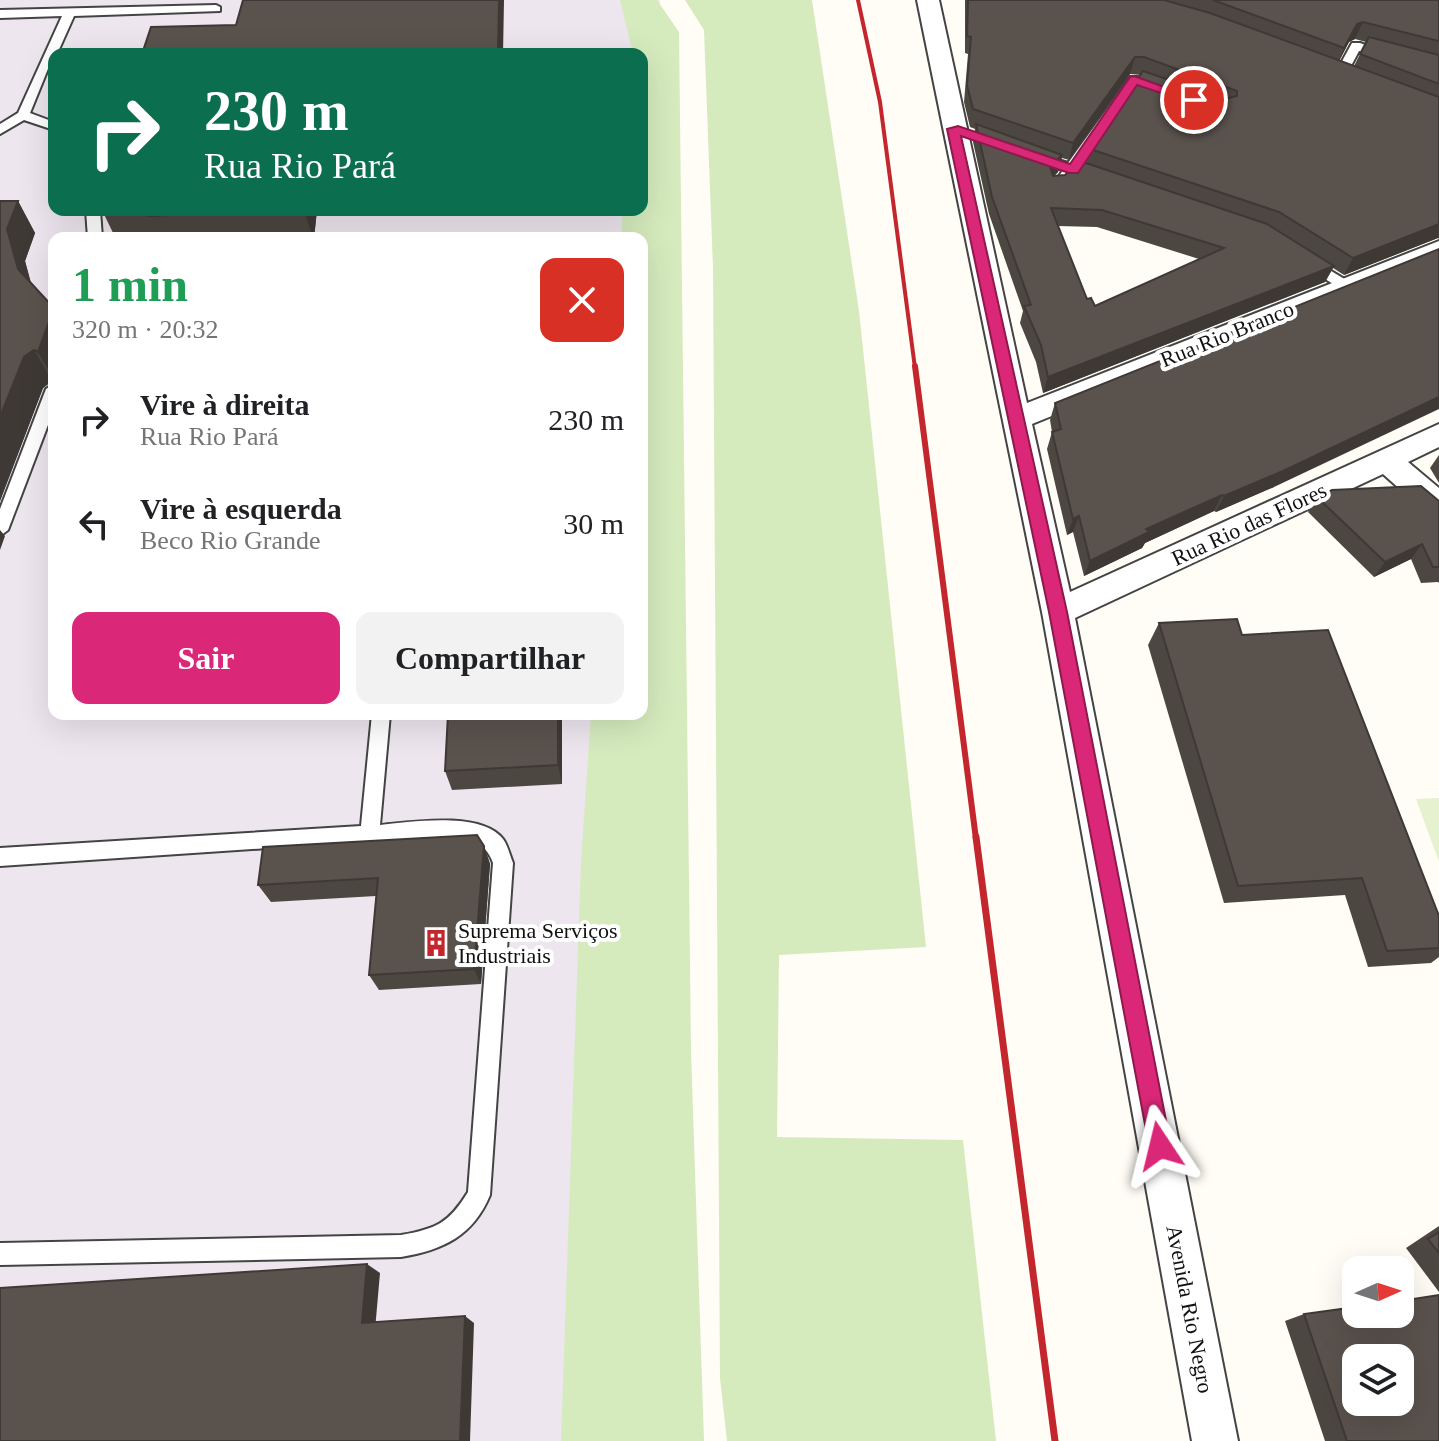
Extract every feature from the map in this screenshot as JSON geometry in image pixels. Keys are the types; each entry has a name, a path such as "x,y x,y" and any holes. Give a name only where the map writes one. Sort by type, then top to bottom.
{"street":[{"name":"Avenida Rio Negro","path":"928,0 960,132 1016,419 1058,612 1215,1441"},
{"name":"Rua Rio Branco","path":"1016,419 1439,249"},
{"name":"Rua Rio das Flores","path":"1058,612 1439,435"},
{"path":"1387,460 1439,506"}],"lane":[{"path":"0,14 216,9"},
{"path":"53,48 70,11"},
{"path":"1341,74 1356,46 1397,57"},
{"path":"0,130 23,115 48,60"},
{"path":"1326,69 1354,79"},
{"path":"1054,187 1073,170 1134,80 1179,95"},
{"path":"23,115 48,124"},
{"path":"1028,154 1115,184"},
{"path":"1295,254 1346,286"},
{"path":"0,530 48,405"},
{"path":"370,834 380,720"},
{"path":"0,857 463,829 483,835 496,846 503,863 479,1195 461,1225 434,1241 401,1246 0,1254"}],"shaded area":[{"path":"0,0 660,0 648,179 648,48 48,48 48,216 645,216 644,232 48,232 48,720 612,720 564,1441 0,1441"}],"green space":[{"path":"620,0 657,0 679,32 691,1051 704,1441 561,1441 581,861 591,720 648,720 648,232 621,232 623,216 648,216 648,48 632,48"},
{"path":"685,0 812,0 859,311 926,947 779,955 777,1137 963,1140 996,1441 727,1441 720,1378 713,268 704,30"},
{"path":"1439,798 1439,862 1416,799"}],"building":[{"path":"243,0 499,0 498,48 144,48 151,27 236,25"},
{"path":"968,0 1164,0 1210,13 1439,97 1439,224 1353,258 1279,212 1090,149 1143,71 1225,99 1237,96 1237,91 1144,57 1135,57 1073,143 973,109 967,85 971,37 967,36"},
{"path":"1213,0 1439,0 1439,41 1363,22 1357,24 1344,48"},
{"path":"1369,37 1439,55 1439,84 1360,54"},
{"path":"976,124 1062,155 1050,167 1053,176 1065,175 1080,161 1267,224 1334,266 1048,377 1041,345 1024,306 1031,305 992,197","holes":["1051,208 1102,210 1224,248 1095,306 1091,298 1087,299"]},
{"path":"0,201 18,201 7,229 18,269 48,302 48,324 38,352 34,350 24,357 0,417"},
{"path":"1439,249 1439,397 1283,471 1146,529 1149,532 1090,561 1079,516 1073,519 1052,432 1061,429 1055,403"},
{"path":"1421,486 1439,501 1439,567 1433,567 1422,544 1385,562 1317,497 1332,490"},
{"path":"1237,619 1242,635 1328,630 1439,916 1439,948 1387,951 1362,878 1238,886 1159,623"},
{"path":"448,720 558,720 558,765 445,771"},
{"name":"Suprema Serviços Industriais","path":"477,835 484,846 474,969 369,975 378,878 258,885 263,847"},
{"path":"1439,1232 1439,1253 1428,1239"},
{"path":"367,1264 362,1323 465,1316 460,1441 0,1441 0,1288"},
{"path":"1439,1295 1439,1441 1347,1441 1304,1314 1342,1309 1342,1328 1414,1328 1414,1299"}],"railway":[{"path":"858,0 880,102 915,368"},
{"path":"915,366 976,839"},
{"path":"976,837 1055,1441"}],"place":[{"name":"Suprema Serviços Industriais","path":"436,943"}],"route":[{"path":"1160,1146 1058,612 953,129 1073,170 1134,80 1194,100"}]}
